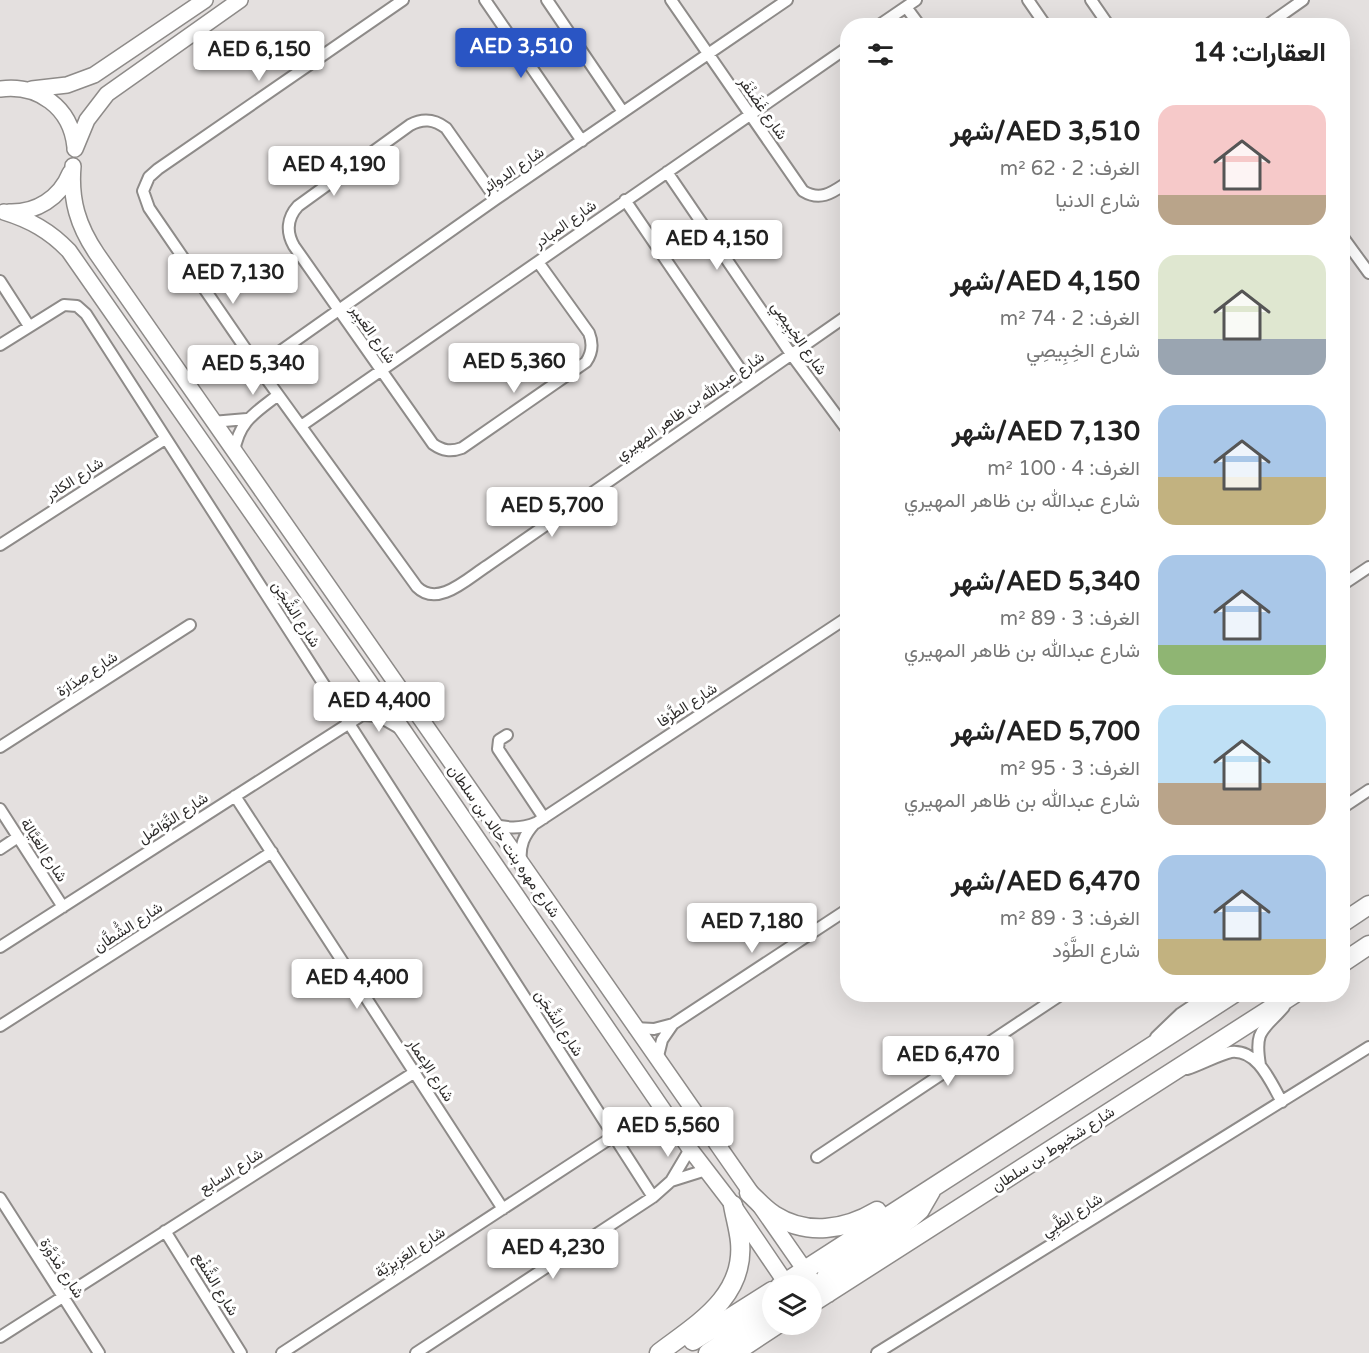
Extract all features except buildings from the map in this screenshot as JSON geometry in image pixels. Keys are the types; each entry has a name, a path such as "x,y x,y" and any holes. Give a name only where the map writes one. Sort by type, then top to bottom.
{"main road":[{"path":"1350,918 1365,908"},
{"path":"1350,958 1369,945"},
{"path":"801,1275 933,1186 1221,1002"},
{"name":"شارع شخبوط بن سلطان","path":"822,1297 1283,1002"},
{"path":"748,1193 771,1213 790,1223 810,1228 838,1227 870,1215 979,1149 1025,1128"},
{"path":"822,1293 828,1273 911,1218 920,1210 933,1186"},
{"path":"659,1353 714,1312 732,1286 740,1255 740,1242 733,1205"},
{"path":"674,1353 762,1299"},
{"path":"708,1353 762,1318"},
{"path":"734,1353 762,1335"}],"street":[{"path":"14,88 54,88 81,81 106,69 205,0"},
{"path":"75,149 87,120 107,94 240,0"},
{"name":"شارع عبدالله بن ظاهر المهيري","path":"403,0 158,170 149,177 144,188 144,197 149,208 258,367 417,587 427,594 437,595 448,591 840,320"},
{"path":"484,0 582,141"},
{"path":"547,0 624,112"},
{"name":"شارع غَضَنْفَر","path":"671,0 803,192 821,197 840,187"},
{"name":"شارع الدوائر","path":"258,367 496,199 787,0"},
{"path":"890,18 916,0"},
{"path":"1028,0 1040,18"},
{"path":"1091,0 1103,18"},
{"path":"1277,18 1303,0"},
{"path":"906,7 914,18"},
{"name":"شارع المبادر","path":"301,426 840,53"},
{"path":"0,82 46,97 61,111 71,129 75,149"},
{"name":"شارع العَبِير","path":"496,199 446,128 440,123 425,120 410,125 297,206 291,216 288,228 291,241 433,444 447,451 462,448 586,362 589,357 592,342 589,333 538,262"},
{"name":"شارع مهره بنت خالد بن سلطان","path":"75,149 71,185 73,204 87,240 748,1193 785,1275"},
{"path":"2,212 26,211 47,202 67,180 73,166"},
{"name":"شارع الخِبِيصِي","path":"667,172 791,354 840,420"},
{"path":"625,200 749,382"},
{"name":"شارع مهره بنت خالد بن سلطان","path":"2,212 40,226 69,251 403,730 690,1149 783,1275"},
{"path":"1350,247 1369,273"},
{"path":"0,281 29,326"},
{"name":"شارع الشَّجَن","path":"0,345 64,305 71,304 82,309 652,1197"},
{"path":"234,452 238,435 247,419 278,395"},
{"path":"212,422 247,419"},
{"name":"شارع الكادر","path":"0,545 165,439"},
{"path":"1350,580 1369,567"},
{"name":"شارع الطَّرْفا","path":"492,824 509,828 527,826 540,820 840,622"},
{"name":"شارع صِدَارَة","path":"0,747 190,625"},
{"path":"366,677 362,715 378,716 403,730"},
{"name":"شارع التَّوَاصُل","path":"0,947 362,715"},
{"path":"507,735 499,740 498,749 540,820"},
{"path":"1350,803 1369,790"},
{"name":"شارع الإعمار","path":"235,796 503,1209"},
{"name":"شارع العَيَّالة","path":"0,809 63,907"},
{"name":"شارع الطَّرْفا","path":"521,864 520,855 524,837 540,820"},
{"path":"0,849 18,837"},
{"name":"شارع الشُّطَّان","path":"0,1026 272,852"},
{"path":"1350,913 1365,908"},
{"path":"634,1028 654,1029 673,1024 840,914"},
{"path":"817,1157 1050,1002"},
{"path":"1144,1052 1170,1022 1199,1002"},
{"path":"1282,1102 1260,1065 1257,1048 1260,1032 1288,1002"},
{"path":"657,1060 662,1040 673,1024"},
{"name":"شارع الظَّبِي","path":"877,1353 1369,1047"},
{"path":"1176,1071 1198,1066 1231,1052 1246,1055 1260,1065"},
{"name":"شارع السابع","path":"0,1337 415,1072"},
{"name":"شارع العَزِيزِيَّة","path":"282,1353 614,1136"},
{"path":"416,1353 652,1197 671,1181 690,1149"},
{"path":"671,1181 706,1170"},
{"name":"شارع مْدَوَّرَة","path":"0,1198 99,1353"},
{"name":"شارع الشَّفْع","path":"165,1231 241,1353"}]}
